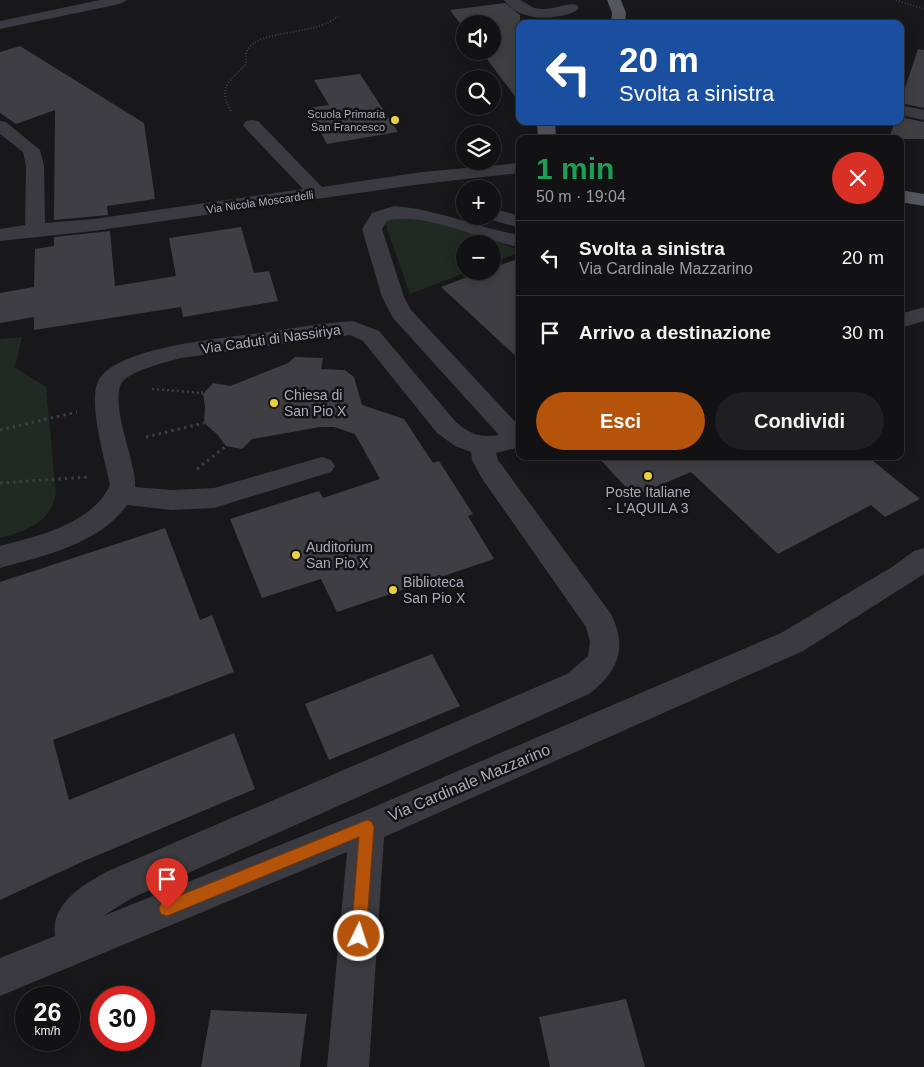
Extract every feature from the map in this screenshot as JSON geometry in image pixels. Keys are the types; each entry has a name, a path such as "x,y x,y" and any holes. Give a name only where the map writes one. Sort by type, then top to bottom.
{"main road":[{"path":"614,0 618,7 618,20"},
{"path":"904,197 924,200"}],"street":[{"path":"0,25 120,0"},
{"path":"511,0 519,7 538,14 560,12 572,8"},
{"path":"904,111 924,115"},
{"path":"252,125 318,194"},
{"path":"0,126 31,150 35,166 35,230"},
{"name":"Via Nicola Moscardelli","path":"0,235 94,225 318,194 426,186 516,169"},
{"path":"516,240 498,238 423,213 408,211 380,216 372,224 393,297 401,313 516,436"},
{"path":"501,217 516,221"},
{"path":"904,321 924,314"},
{"name":"Via Caduti di Nassiriya","path":"121,485 106,391 109,383 115,376 138,363 181,352 337,329 360,330 376,341 454,436 470,444 482,446 516,440"},
{"path":"76,946 73,926 79,914 96,898 119,885 569,688 592,675 606,650 606,637 600,623 490,470 482,446"},
{"path":"0,557 75,531 105,513 114,505 121,485 172,500 214,498 322,466"},
{"name":"Via Cardinale Mazzarino","path":"0,977 367,827 792,642 902,575 924,559"},
{"path":"348,1067 367,827"}],"path":[{"path":"896,0 924,9"},
{"path":"252,125 232,111 225,101 224,92 227,81 246,64 246,50 250,45 274,36 314,29 335,21 338,16"},
{"path":"169,391 203,394"},
{"path":"0,430 107,406"},
{"path":"166,432 204,423"},
{"path":"196,470 226,446"},
{"path":"0,483 121,485"}],"shaded area":[{"path":"418,213 479,235 456,235 456,276 410,294 385,223 387,217"},
{"path":"501,243 516,249 516,254 501,260"},
{"path":"22,337 15,367 46,387 56,494 48,512 36,524 28,529 0,538 0,339"}],"building":[{"path":"505,3 520,15 520,20 516,20 516,98 501,78 501,70 495,70 488,60 501,60 501,15 456,15 456,18 450,10"},
{"path":"20,46 144,123 155,199 107,206 108,215 54,220 55,110 16,124 0,113 0,52"},
{"path":"918,49 924,50 924,108 904,104 904,91"},
{"path":"360,74 398,132 327,144 308,108 329,105 314,80"},
{"path":"904,118 924,122 924,139 904,139 904,135 890,135 894,125 904,125"},
{"path":"241,227 254,273 269,271 278,301 183,317 181,307 34,330 34,317 0,323 0,293 34,287 35,249 54,246 54,237 110,231 115,286 176,276 169,238"},
{"path":"516,259 516,356 441,287 459,280 501,280 501,265"},
{"path":"295,357 323,358 321,369 345,370 354,377 362,405 404,419 433,463 439,461 473,514 468,516 494,559 337,612 321,579 262,598 230,519 319,491 323,498 380,479 355,434 334,427 320,427 252,439 242,449 226,446 217,434 204,423 205,406 203,394 213,383 230,386 288,363"},
{"path":"601,460 872,460 920,499 885,517 871,505 778,554 691,472 634,496"},
{"path":"165,528 200,620 212,615 234,672 53,740 69,800 234,733 255,789 84,861 0,900 0,582"},
{"path":"432,654 460,706 329,760 305,704"},
{"path":"626,999 645,1067 550,1067 539,1017"},
{"path":"211,1010 307,1014 300,1067 201,1067"}],"place":[{"name":"Scuola Primaria San Francesco","path":"395,120"},
{"name":"Chiesa di San Pio X","path":"274,403"},
{"name":"Poste Italiane - L'AQUILA 3","path":"648,476"},
{"name":"Auditorium San Pio X","path":"296,555"},
{"name":"Biblioteca San Pio X","path":"393,590"}],"route":[{"path":"167,909 367,827 359,936"}]}
